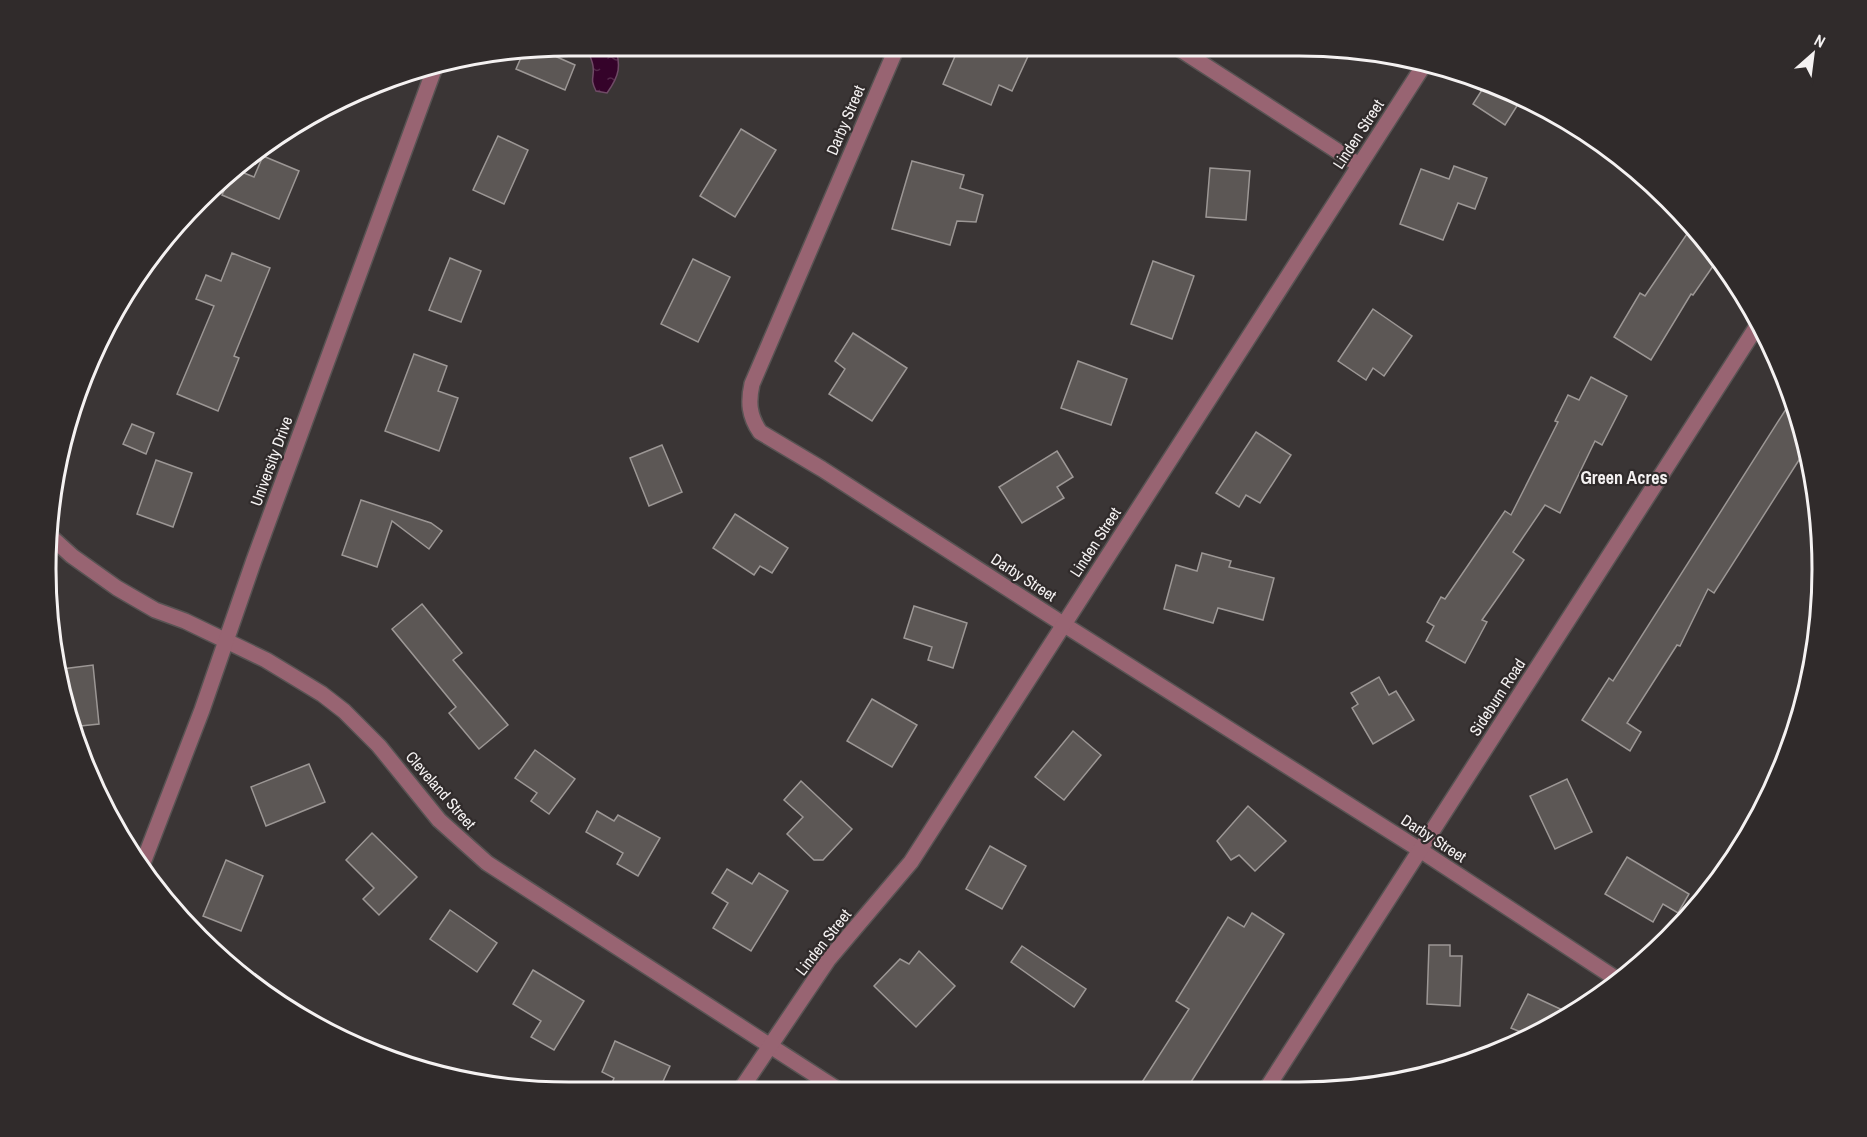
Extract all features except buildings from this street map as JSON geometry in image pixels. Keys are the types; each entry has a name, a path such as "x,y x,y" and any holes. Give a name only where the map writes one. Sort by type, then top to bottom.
{"street":[{"name":"Darby Street","path":"893,56 752,384 749,398 753,422 768,438 822,469 1420,850 1611,975"},
{"path":"1190,56 1359,165"},
{"name":"Linden Street","path":"746,1082 828,960 911,862 1421,70"},
{"name":"University Drive","path":"145,858 202,710 225,641 432,74"},
{"name":"Sideburn Road","path":"1271,1082 1753,332"},
{"name":"Cleveland Street","path":"57,542 117,588 155,610 185,621 322,693 379,746 439,820 487,863 826,1082"}],"water":[{"path":"590,56 617,56 618,70 615,81 607,93 596,91"}],"district":[{"name":"Green Acres","path":"1624,478"}]}
